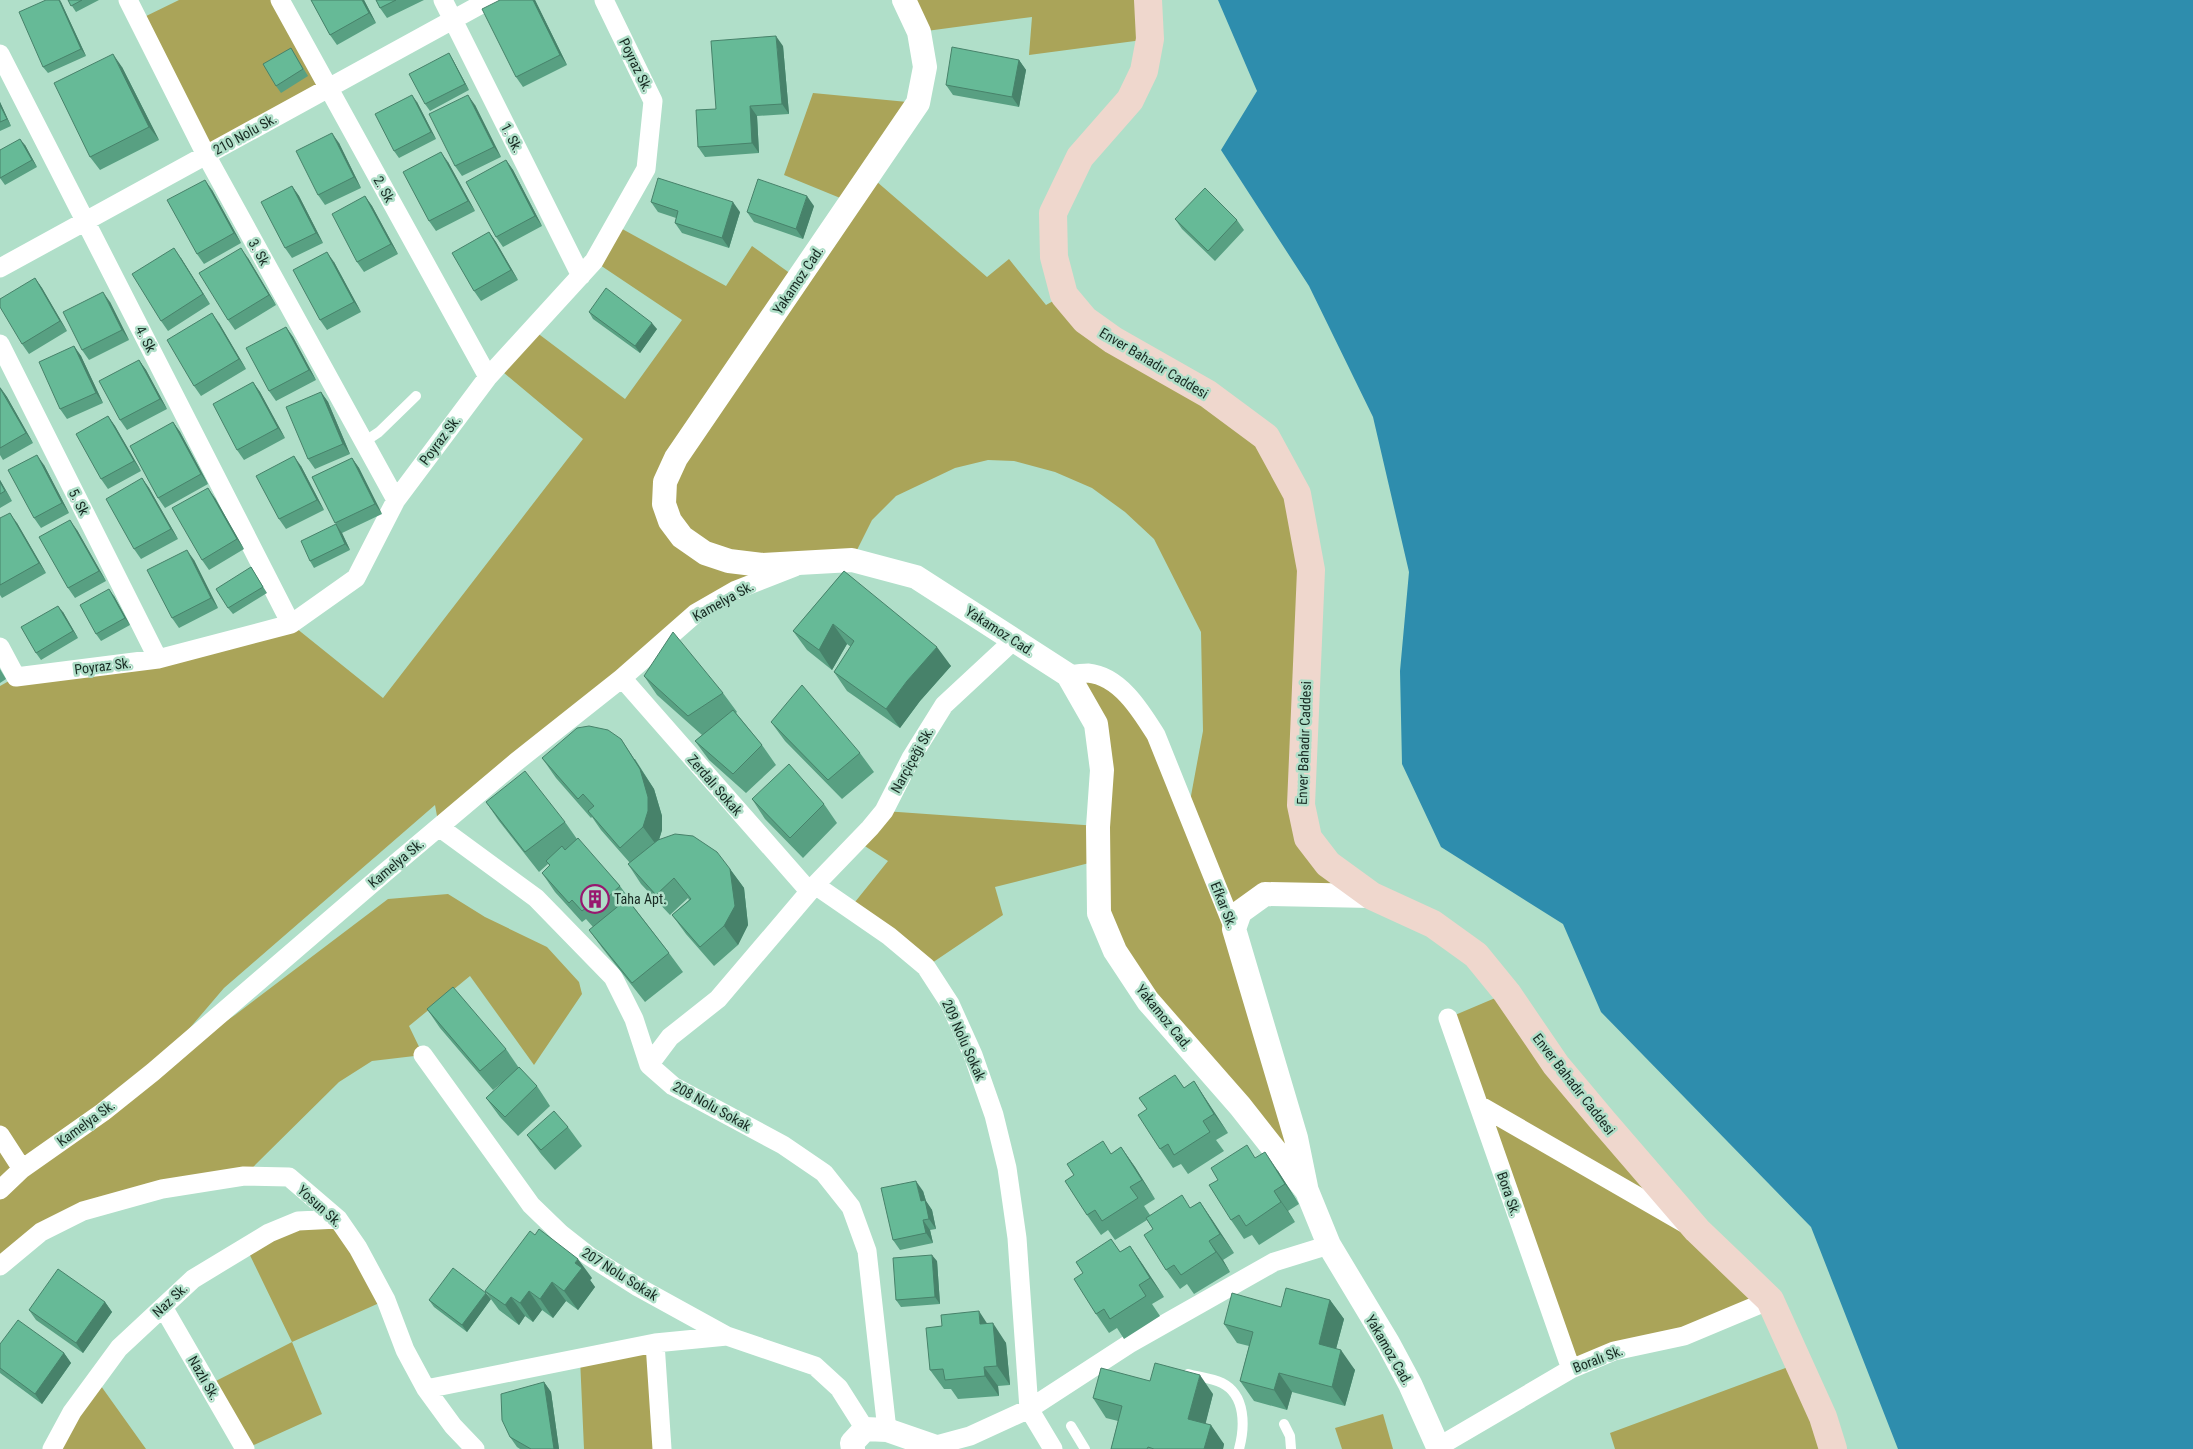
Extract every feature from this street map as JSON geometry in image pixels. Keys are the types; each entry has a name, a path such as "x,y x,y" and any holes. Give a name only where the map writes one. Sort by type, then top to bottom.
{"main road":[{"name":"Enver Bahadır Caddesi","path":"1148,0 1150,39 1144,71 1130,100 1080,157 1053,213 1054,257 1064,295 1085,320 1113,340 1208,394 1266,437 1297,494 1311,570 1301,805 1308,838 1328,864 1372,896 1433,924 1476,956 1507,993 1556,1065 1697,1230 1770,1300 1823,1416 1833,1449"}],"street":[{"name":"3. Sk","path":"128,0 206,155 396,500"},
{"name":"2. Sk","path":"280,0 488,377"},
{"name":"1. Sk.","path":"443,0 581,276"},
{"name":"210 Nolu Sk.","path":"0,268 489,0"},
{"name":"Poyraz Sk.","path":"0,647 16,677 158,659 291,624 356,578 396,500 488,377 594,261 646,169 653,101 604,0"},
{"name":"Yakamoz Cad.","path":"904,0 919,32 925,67 918,103 676,458 665,482 664,504 670,521 682,537 705,553 729,561 762,565 852,560 916,578 1068,675 1096,724 1102,770 1098,826 1100,913 1115,951 1148,1001 1240,1106 1307,1191 1329,1246 1388,1343 1439,1448"},
{"name":"4. Sk","path":"0,54 291,624"},
{"name":"5. Sk","path":"0,344 158,659"},
{"name":"Kamelya Sk.","path":"0,1190 22,1169 103,1112 153,1072 438,827 622,678 696,613 736,590 808,562"},
{"name":"Narçiçeği Sk.","path":"812,888 870,828 884,810 916,750 944,705 1014,640"},
{"name":"Efkar Sk.","path":"1068,675 1089,673 1113,682 1138,707 1156,735 1234,928 1296,1138 1307,1191"},
{"name":"Zerdalı Sokak","path":"622,678 812,888"},
{"path":"438,827 536,898 613,977 634,1019 649,1065"},
{"path":"649,1065 670,1037 718,999 812,888"},
{"name":"209 Nolu Sokak","path":"812,888 889,936 926,967 950,1004 972,1056 994,1115 1007,1168 1016,1238 1029,1409"},
{"path":"1234,928 1240,912 1265,894 1372,896"},
{"name":"Bora Sk.","path":"1448,1018 1571,1369"},
{"name":"207 Nolu Sokak","path":"423,1055 531,1205 560,1234 589,1256 638,1287 726,1336 815,1366 876,1429"},
{"name":"208 Nolu Sokak","path":"649,1065 673,1086 782,1145 824,1173 851,1207 868,1251 876,1429"},
{"path":"1479,1106 1697,1230"},
{"path":"0,1135 22,1169"},
{"name":"Yosun Sk.","path":"0,1266 41,1232 83,1211 162,1188 244,1176 289,1178 338,1218 358,1248 386,1300 405,1350 426,1389 453,1426 475,1449"},
{"name":"Naz Sk.","path":"52,1449 72,1412 120,1348 193,1280 269,1233 298,1221 338,1218"},
{"path":"853,1449 852,1443 876,1429 938,1447 970,1436 1029,1409 1130,1344 1274,1262 1329,1246"},
{"name":"Boralı Sk.","path":"1439,1448 1571,1369 1614,1350 1684,1336 1770,1300"},
{"name":"Nazlı Sk.","path":"163,1307 245,1449"},
{"path":"426,1389 655,1343 726,1336"},
{"path":"655,1343 662,1449"},
{"path":"1029,1409 1053,1449"}],"lane":[{"path":"364,442 379,432 416,396"},
{"path":"1177,1371 1221,1383 1232,1390 1242,1411 1243,1434 1238,1449"},
{"path":"1284,1424 1290,1436 1292,1449"},
{"path":"1071,1426 1085,1449"}],"shaded area":[{"path":"179,0 280,0 328,88 206,155 138,20"},
{"path":"904,0 1148,0 1150,39 1029,55 1032,17 919,32"},
{"path":"813,93 918,103 869,175 987,277 1009,259 1046,305 1064,295 1266,437 1297,494 1308,838 1372,896 1265,894 1240,911 1307,1191 1115,951 1097,861 995,887 1003,915 926,967 851,907 888,861 857,841 884,811 1098,826 1102,770 1068,675 1089,673 1138,707 1188,812 1203,731 1201,632 1154,539 1125,512 1092,488 1055,472 1014,461 988,460 955,468 896,496 872,520 852,560 736,590 439,827 435,805 224,988 154,1070 235,1015 388,899 448,894 485,917 547,947 579,982 582,994 534,1065 470,976 409,1026 423,1055 372,1061 339,1082 244,1176 83,1211 0,1266 0,686 16,677 291,624 383,698 583,439 497,367 532,329 625,399 682,320 594,261 615,225 726,286 752,246 798,279 850,202 784,175"},
{"path":"1507,993 1770,1300 1571,1369 1448,1018"},
{"path":"338,1219 386,1300 292,1342 246,1247 269,1233"},
{"path":"292,1342 322,1414 245,1449 208,1385"},
{"path":"655,1343 662,1449 584,1449 580,1358"},
{"path":"1799,1363 1833,1449 1615,1449 1610,1433"},
{"path":"96,1379 146,1449 52,1449"},
{"path":"1383,1414 1393,1449 1342,1449 1335,1428"}],"water":[{"path":"1218,0 2193,0 2193,1449 1898,1449 1811,1227 1601,1012 1563,924 1441,847 1402,764 1400,671 1409,572 1373,417 1309,286 1221,150 1257,91"}],"building":[{"path":"46,0 59,0 81,49 43,67 19,12"},
{"path":"68,0 82,0 71,6"},
{"path":"311,0 362,0 369,13 330,35"},
{"path":"376,0 396,0 380,8"},
{"path":"500,0 533,0 560,55 516,77 482,9"},
{"path":"776,36 782,104 750,106 752,143 698,147 696,110 716,109 711,41"},
{"path":"952,47 1019,60 1012,97 946,85"},
{"path":"291,48 303,69 276,86 263,64"},
{"path":"449,53 465,84 425,104 409,74"},
{"path":"113,54 149,127 90,157 54,83"},
{"path":"412,95 431,132 394,151 375,114"},
{"path":"468,95 494,147 455,166 429,114"},
{"path":"0,105 7,119 0,122"},
{"path":"332,133 354,177 318,195 296,151"},
{"path":"20,139 32,160 0,178 0,150"},
{"path":"441,152 468,201 429,221 403,172"},
{"path":"506,160 535,216 496,237 466,182"},
{"path":"658,178 733,202 722,238 675,223 678,211 651,202"},
{"path":"758,179 807,196 796,229 747,212"},
{"path":"205,180 234,233 197,254 167,200"},
{"path":"292,186 316,233 285,248 261,202"},
{"path":"1205,188 1237,220 1208,251 1175,219"},
{"path":"365,196 391,244 357,262 332,214"},
{"path":"489,232 511,270 474,291 452,253"},
{"path":"174,248 203,294 161,321 132,274"},
{"path":"241,248 269,295 228,320 199,273"},
{"path":"327,252 354,302 320,320 293,270"},
{"path":"35,278 60,321 22,344 0,307 0,299"},
{"path":"606,288 652,323 635,346 589,312"},
{"path":"103,292 122,330 82,350 63,312"},
{"path":"212,313 239,359 194,386 167,340"},
{"path":"286,327 309,370 269,391 246,348"},
{"path":"74,346 96,393 60,409 39,362"},
{"path":"139,360 160,399 120,420 99,381"},
{"path":"253,382 278,428 237,450 213,404"},
{"path":"0,388 26,433 0,448"},
{"path":"321,392 343,444 308,459 286,407"},
{"path":"108,416 134,461 101,479 76,434"},
{"path":"173,422 201,474 158,498 130,446"},
{"path":"37,455 62,503 34,518 8,470"},
{"path":"294,456 317,500 279,519 256,476"},
{"path":"352,458 375,504 335,523 312,477"},
{"path":"142,478 171,529 134,549 106,499"},
{"path":"0,482 5,491 0,494"},
{"path":"208,488 237,539 202,560 172,508"},
{"path":"10,513 39,563 0,585 0,518"},
{"path":"70,520 99,571 68,588 39,537"},
{"path":"336,524 345,544 310,561 301,541"},
{"path":"187,550 211,598 172,618 147,570"},
{"path":"251,567 263,587 228,608 216,589"},
{"path":"844,571 937,647 907,681 886,709 834,672 854,641 833,624 819,650 793,631"},
{"path":"109,589 125,618 96,634 80,605"},
{"path":"58,606 73,631 36,653 21,627"},
{"path":"673,632 723,693 688,716 644,676"},
{"path":"802,685 860,753 828,780 771,722"},
{"path":"733,710 762,745 733,774 695,741"},
{"path":"589,726 608,730 621,739 640,769 648,797 648,811 643,827 620,848 588,811 594,806 583,794 578,799 542,758 577,728"},
{"path":"789,764 824,804 790,838 752,799"},
{"path":"525,771 565,822 525,852 486,802"},
{"path":"675,834 693,836 717,852 730,869 735,906 724,926 700,947 672,915 691,899 674,878 656,895 628,864 658,840"},
{"path":"578,838 620,886 593,911 588,906 582,911 572,900 569,903 542,873 550,865 546,861 562,846 565,850"},
{"path":"627,899 669,953 632,983 589,930"},
{"path":"453,987 506,1049 480,1071 427,1009"},
{"path":"519,1067 537,1086 505,1117 486,1098"},
{"path":"1175,1075 1184,1088 1194,1081 1214,1114 1203,1121 1210,1132 1174,1155 1168,1144 1160,1149 1138,1115 1147,1109 1139,1098"},
{"path":"554,1111 568,1127 541,1150 527,1135"},
{"path":"1103,1141 1111,1154 1121,1147 1142,1180 1130,1187 1138,1198 1102,1221 1095,1210 1087,1215 1065,1181 1074,1175 1067,1164"},
{"path":"1247,1145 1255,1158 1265,1152 1285,1184 1274,1191 1281,1202 1246,1226 1239,1215 1231,1220 1209,1185 1218,1180 1211,1168"},
{"path":"916,1181 921,1201 925,1200 929,1219 923,1220 926,1233 893,1240 881,1188"},
{"path":"1182,1195 1190,1208 1200,1202 1220,1234 1209,1241 1216,1252 1181,1275 1174,1265 1166,1270 1144,1235 1153,1229 1146,1218"},
{"path":"539,1229 578,1259 575,1263 582,1268 564,1291 552,1282 540,1299 529,1291 520,1303 511,1297 505,1305 485,1291 530,1231 535,1235"},
{"path":"1111,1239 1120,1252 1130,1246 1150,1278 1139,1285 1146,1296 1110,1319 1104,1309 1096,1314 1074,1279 1083,1273 1076,1262"},
{"path":"932,1255 935,1297 896,1300 893,1258"},
{"path":"453,1268 486,1293 462,1325 429,1300"},
{"path":"58,1269 105,1302 76,1343 29,1310"},
{"path":"1286,1288 1330,1300 1319,1344 1341,1350 1332,1387 1279,1373 1274,1390 1240,1381 1253,1332 1224,1324 1232,1293 1281,1307"},
{"path":"979,1311 980,1324 993,1323 997,1366 984,1367 985,1376 945,1380 943,1369 930,1370 926,1328 942,1326 941,1315"},
{"path":"18,1320 64,1353 35,1394 0,1368 0,1344"},
{"path":"1155,1363 1200,1375 1188,1419 1211,1425 1204,1449 1154,1449 1148,1447 1147,1449 1111,1449 1122,1406 1093,1398 1101,1368 1150,1381"},
{"path":"544,1382 554,1449 531,1449 510,1437 502,1420 501,1394"}],"place":[{"name":"Taha Apt.","path":"595,899"}]}
